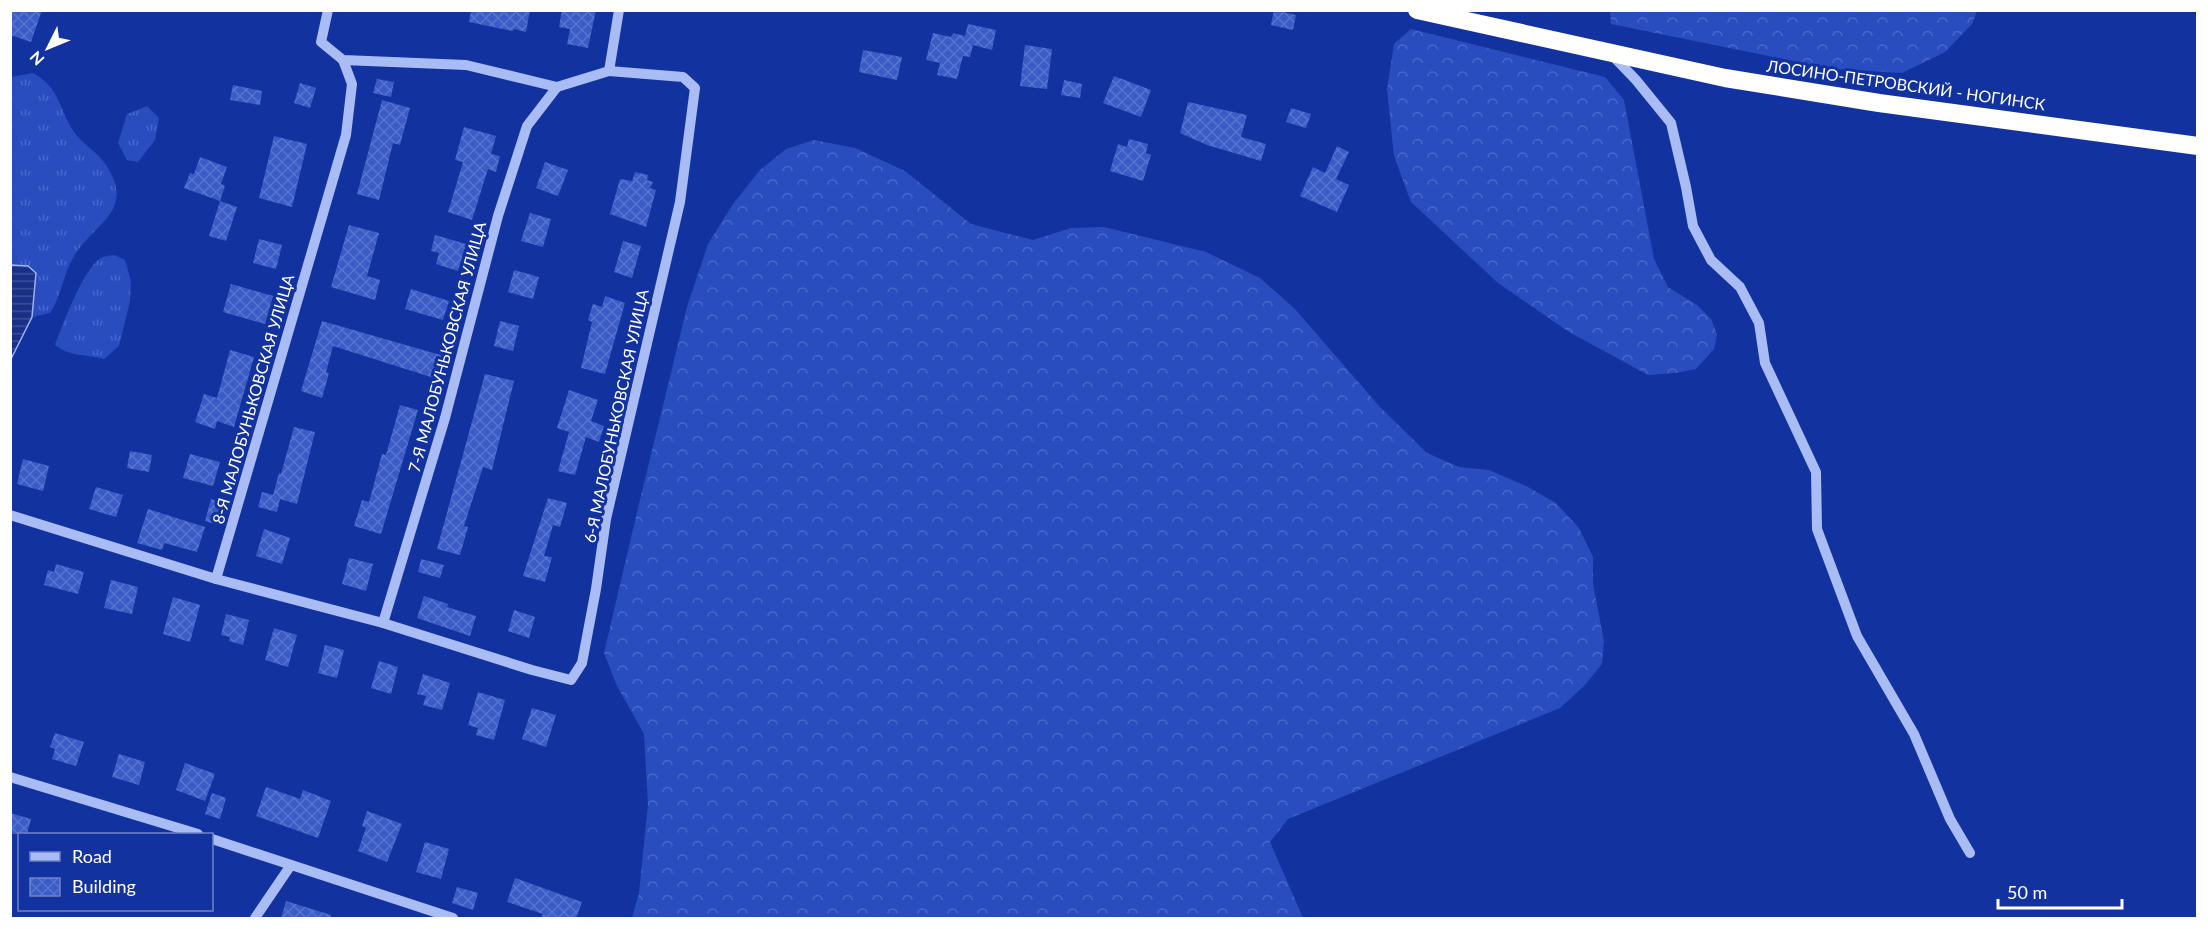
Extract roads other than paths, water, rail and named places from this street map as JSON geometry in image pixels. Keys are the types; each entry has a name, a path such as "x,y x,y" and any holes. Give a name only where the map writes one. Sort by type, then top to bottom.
{"highway":[{"name":"ЛОСИНО-ПЕТРОВСКИЙ - НОГИНСК","path":"1417,10 1725,78 1857,99 2198,146"}],"street":[{"path":"328,10 321,42 343,60 466,65 556,87 609,71 619,10"},
{"path":"1610,53 1636,80 1671,123 1693,226 1711,260 1740,287 1759,323 1764,363 1816,472 1817,529 1857,636 1914,734 1950,819 1970,853"},
{"name":"8-Я МАЛОБУНЬКОВСКАЯ УЛИЦА","path":"216,579 346,135 352,84 343,60"},
{"name":"6-Я МАЛОБУНЬКОВСКАЯ УЛИЦА","path":"383,623 571,680 582,663 606,519 680,202 695,88 683,77 609,71"},
{"name":"7-Я МАЛОБУНЬКОВСКАЯ УЛИЦА","path":"383,623 445,418 498,216 527,126 556,87"},
{"path":"10,515 216,579 383,623"},
{"path":"10,777 195,833"},
{"path":"213,839 453,918"},
{"path":"255,918 291,865"}]}
